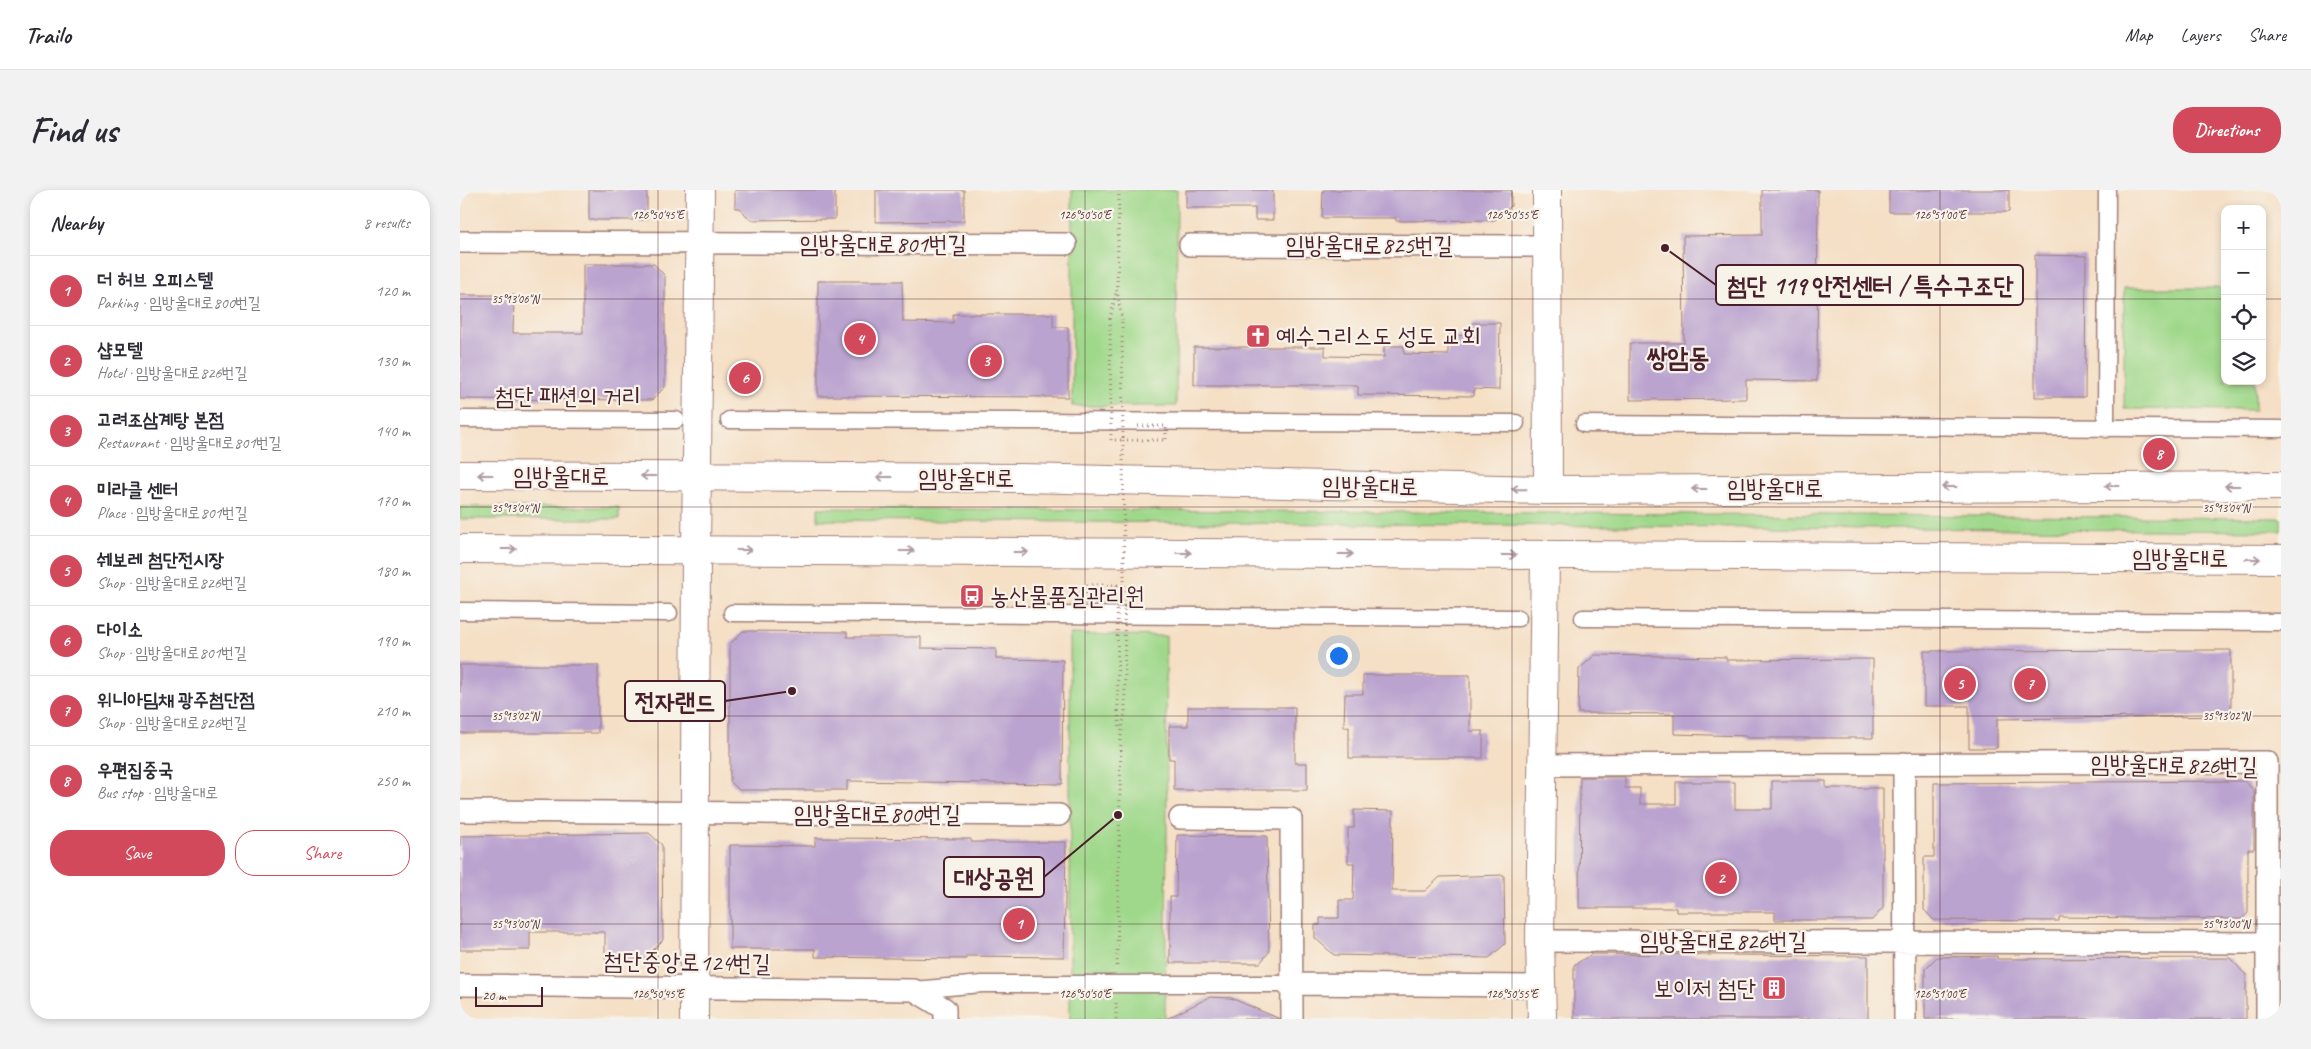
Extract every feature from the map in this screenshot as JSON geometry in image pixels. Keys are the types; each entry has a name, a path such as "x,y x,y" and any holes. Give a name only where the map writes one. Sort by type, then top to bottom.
{"main road":[{"path":"694,1019 700,190"},
{"path":"1547,190 1548,490"},
{"name":"임방울대로","path":"460,475 1021,478 1548,490 2281,486"},
{"name":"임방울대로","path":"460,549 2281,559"},
{"path":"1542,1019 1540,941 1545,556"}],"street":[{"path":"2106,429 2107,190"},
{"name":"임방울대로801번길","path":"460,242 1066,244"},
{"name":"임방울대로825번길","path":"1190,245 1547,246"},
{"name":"첨단 패션의 거리","path":"460,419 676,420"},
{"path":"729,420 1516,423"},
{"path":"1584,424 2281,429"},
{"path":"460,611 669,613"},
{"path":"732,613 1518,618"},
{"path":"1583,618 2281,622"},
{"name":"임방울대로826번길","path":"1542,765 2267,762 2267,1019"},
{"path":"1904,763 1905,1019"},
{"path":"460,811 695,812"},
{"name":"임방울대로800번길","path":"695,812 1059,816"},
{"path":"1180,818 1291,819 1292,1019"},
{"name":"임방울대로826번길","path":"1540,941 2266,943"},
{"path":"914,990 982,984 1541,986"},
{"name":"첨단중앙로124번길","path":"460,985 914,990"},
{"path":"914,990 945,1009 945,1019"}],"path":[{"path":"1116,1019 1121,736 1125,710 1122,320 1117,290 1119,190"},
{"path":"1117,290 1110,319 1111,440 1166,440 1166,426 1136,426"},
{"path":"1111,604 1086,604 1086,585 1124,585"},
{"path":"1117,585 1118,711 1121,736"}],"green space":[{"path":"1072,190 1177,190 1176,406 1072,406"},
{"path":"2124,288 2221,288 2221,385 2255,385 2255,410 2124,409"},
{"path":"460,507 619,507 619,519 460,519"},
{"path":"818,508 2281,518 2281,531 818,520"},
{"path":"1070,634 1166,636 1167,833 1165,1019 1070,1019"}],"building":[{"path":"589,190 647,190 647,220 589,220"},
{"path":"735,190 835,190 835,219 750,220 740,208 735,208"},
{"path":"876,190 964,190 964,221 876,222"},
{"path":"1186,190 1273,190 1273,220 1255,220 1255,208 1186,208"},
{"path":"1323,190 1511,190 1511,206 1495,220 1396,221 1396,218 1322,218"},
{"path":"1762,190 1818,190 1817,381 1746,380 1746,399 1630,400 1630,343 1684,343 1683,236 1762,235"},
{"path":"1889,190 2009,190 2009,212 1889,212"},
{"path":"2035,255 2086,256 2085,397 2035,397"},
{"path":"583,264 654,264 665,276 665,387 652,400 460,399 460,295 514,295 513,333 583,333"},
{"path":"818,281 902,281 903,322 953,323 953,314 1053,314 1053,327 1068,327 1068,397 818,396"},
{"path":"1472,323 1500,323 1499,390 1474,389 1474,396 1358,395 1358,385 1194,385 1194,347 1325,347 1325,356 1384,357 1384,346 1404,346 1404,354 1448,355 1448,335 1471,336"},
{"path":"743,631 847,632 847,637 921,637 921,648 996,649 996,659 1063,660 1062,784 847,781 847,790 739,790 730,781 730,644"},
{"path":"2231,650 2231,716 1997,719 1997,748 1969,748 1969,706 1924,706 1924,651"},
{"path":"1595,655 1726,657 1726,660 1873,659 1873,738 1747,738 1747,736 1674,734 1674,714 1578,713 1579,669"},
{"path":"460,665 598,665 598,733 460,733"},
{"path":"1363,675 1470,675 1470,731 1483,731 1483,758 1349,758 1349,727 1344,727 1345,694 1363,694"},
{"path":"1188,707 1295,707 1295,763 1307,763 1307,790 1174,790 1174,759 1169,759 1169,726 1188,726"},
{"path":"1580,777 1625,777 1625,788 1640,788 1640,804 1676,804 1676,782 1735,782 1735,809 1772,809 1772,781 1826,781 1826,788 1883,788 1883,908 1872,920 1775,920 1775,912 1676,912 1676,908 1579,908"},
{"path":"2245,781 2254,791 2254,849 2248,849 2248,913 2242,919 2059,917 2059,921 1934,920 1924,910 1924,857 1934,857 1934,783"},
{"path":"1354,810 1393,811 1392,891 1425,891 1440,877 1504,875 1505,944 1489,958 1334,955 1315,938 1315,925 1320,925 1320,918 1339,918 1339,900 1353,900 1354,863 1348,863 1348,828 1354,828"},
{"path":"649,833 662,845 663,940 644,959 605,959 605,932 530,932 530,950 460,950 460,836"},
{"path":"1177,835 1267,836 1269,952 1260,963 1170,963 1170,897 1176,897"},
{"path":"815,838 971,839 971,842 1066,842 1064,957 966,956 966,959 815,957 815,949 730,949 730,845 815,846"},
{"name":"보이저 첨단","path":"1592,954 1868,956 1868,1019 1574,1019 1574,965"},
{"path":"1997,956 1997,959 2230,958 2246,975 2246,1019 1925,1019 1925,969 1937,957"},
{"path":"1210,997 1231,998 1280,1019 1166,1019"}],"place":[{"name":"첨단 119 안전센터 / 특수구조단","path":"1665,248"},
{"name":"예수그리스도 성도 교회","path":"1258,336"},
{"name":"미라클 센터","path":"860,339"},
{"name":"고려조삼계탕 본점","path":"986,361"},
{"name":"다이소","path":"745,378"},
{"name":"우편집중국","path":"2159,454"},
{"name":"농산물품질관리원","path":"972,596"},
{"name":"쉐보레 첨단전시장","path":"1960,684"},
{"name":"위니아딤채 광주첨단점","path":"2030,684"},
{"name":"전자랜드","path":"792,691"},
{"name":"대상공원","path":"1118,815"},
{"name":"샵모텔","path":"1721,878"},
{"name":"더 허브 오피스텔","path":"1019,924"},
{"name":"보이저 첨단","path":"1774,988"}],"district":[{"name":"쌍암동","path":"1678,357"}]}
